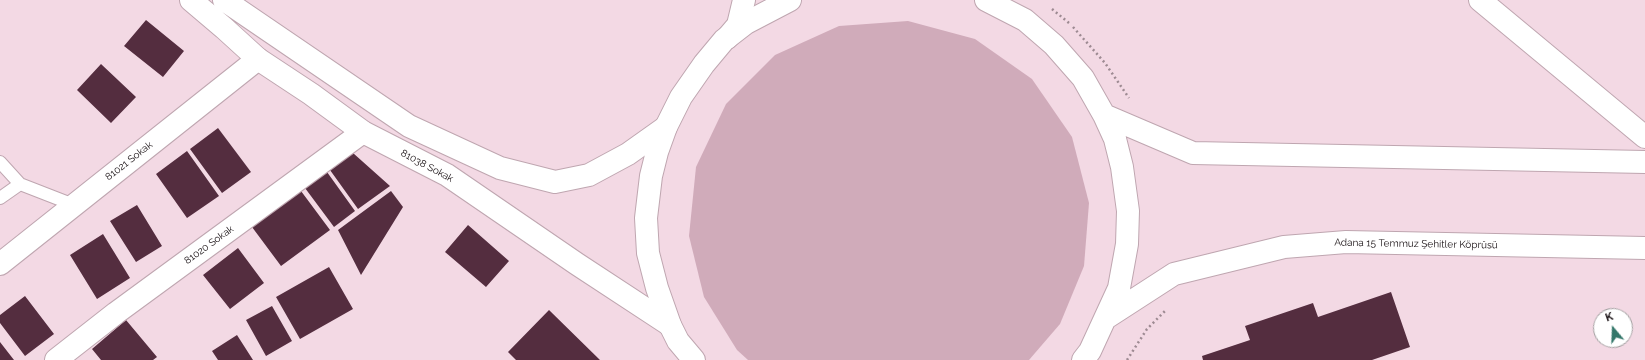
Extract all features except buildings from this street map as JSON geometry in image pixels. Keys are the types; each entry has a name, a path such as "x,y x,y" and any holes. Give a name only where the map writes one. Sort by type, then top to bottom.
{"main road":[{"name":"81038 Sokak","path":"190,0 258,59 311,94 363,132 447,175 577,264 676,342"},
{"path":"224,0 409,126 500,168 555,182 589,175 628,154 666,126"},
{"path":"694,360 676,342 657,288 648,253 646,218 651,176 666,126 681,96 704,64 738,25 744,0"},
{"path":"724,40 746,24 790,0"},
{"path":"986,0 1025,20 1054,46 1083,78 1104,114 1115,139 1128,211 1127,244 1119,288 1090,351 1083,360"},
{"path":"1480,0 1645,137"},
{"name":"81021 Sokak","path":"0,264 258,59"},
{"path":"1104,114 1193,153 1645,162"},
{"name":"81020 Sokak","path":"62,358 116,313 363,132"},
{"name":"Adana 15 Temmuz Şehitler Köprüsü","path":"1106,318 1174,274 1284,247 1346,242 1645,248"}],"lane":[{"path":"0,162 20,184 74,205"},
{"path":"0,198 20,184"}],"path":[{"path":"1051,8 1081,34 1105,63 1130,99"},
{"path":"1127,360 1147,329 1169,307"}],"shaded area":[{"path":"908,21 975,39 1032,79 1072,137 1089,203 1084,266 1060,324 1029,360 748,360 737,350 704,297 689,236 696,167 726,104 775,55 839,26"}]}
